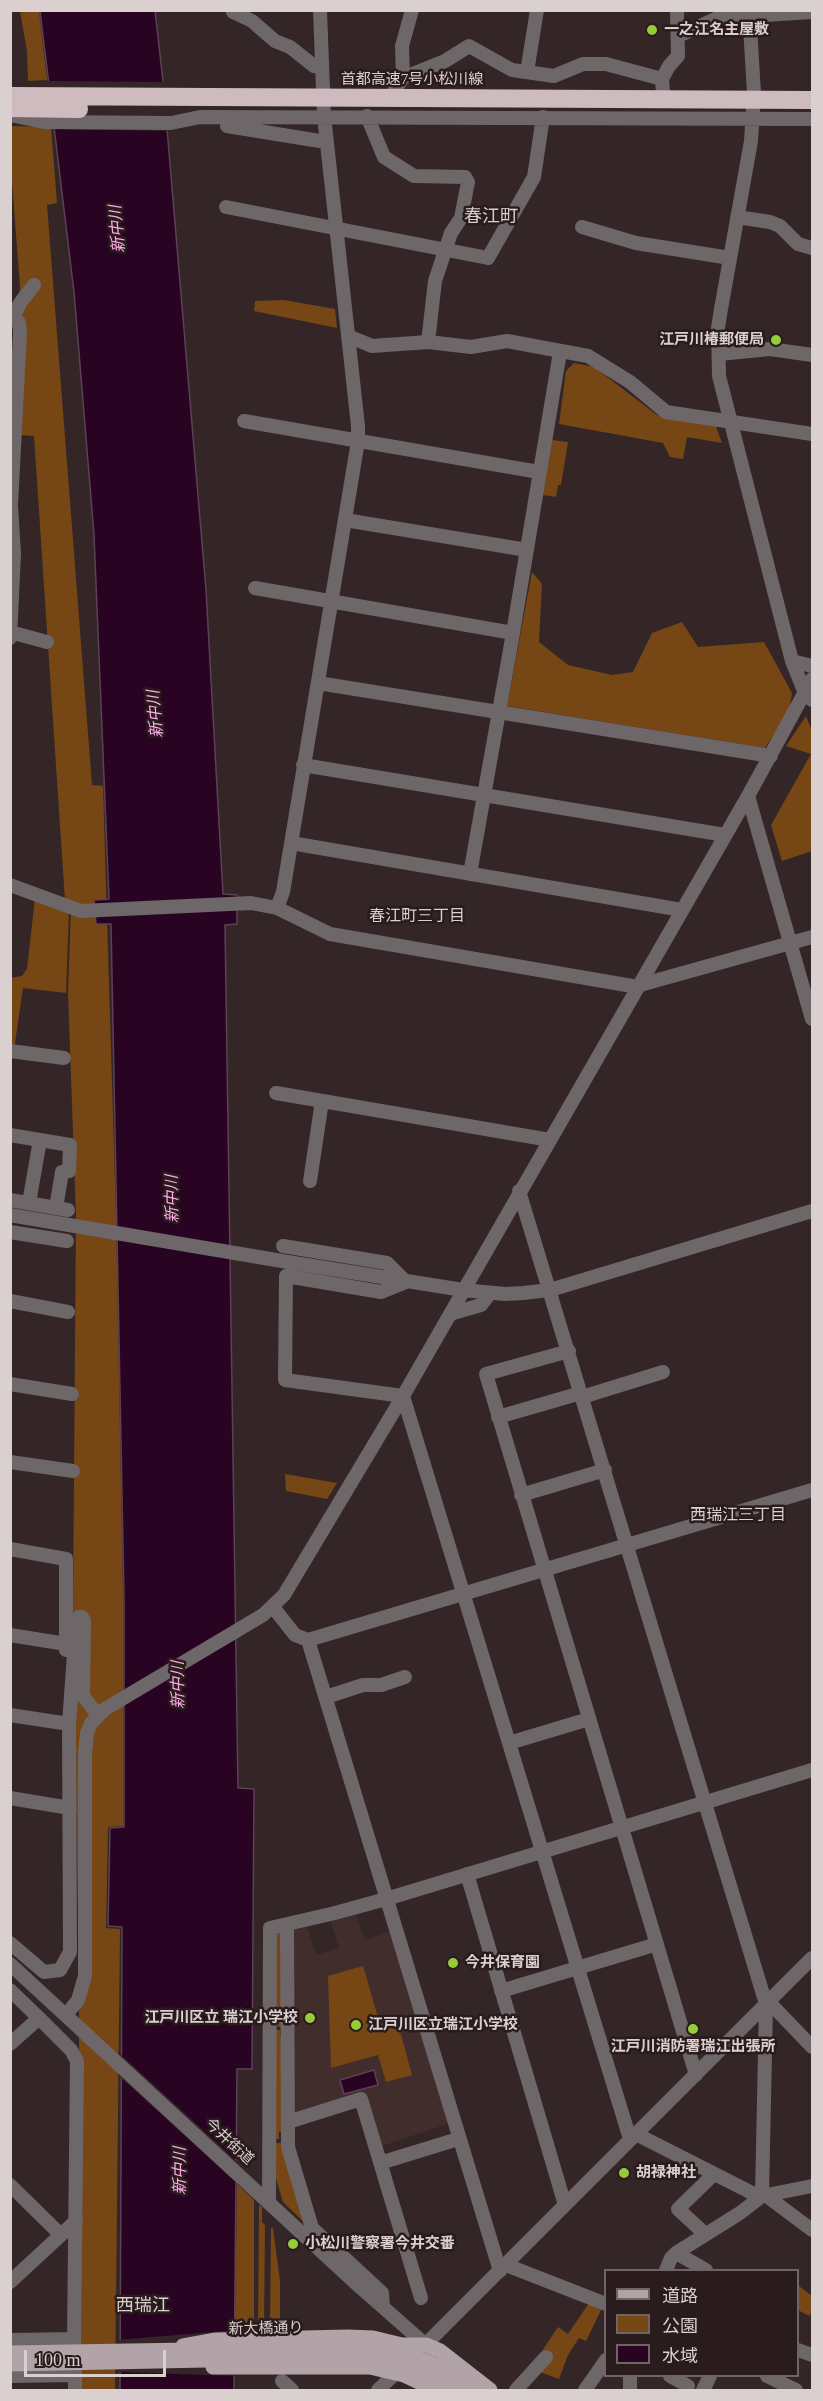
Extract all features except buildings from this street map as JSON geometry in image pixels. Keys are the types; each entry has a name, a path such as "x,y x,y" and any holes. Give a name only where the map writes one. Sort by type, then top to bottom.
{"highway":[{"name":"首都高速7号小松川線","path":"10,96 813,100"},
{"name":"首都高速7号小松川線","path":"12,113 813,111"}],"main road":[{"path":"163,2355 216,2340 373,2338 402,2345 426,2345 440,2351 490,2391"},
{"path":"426,2345 440,2362 457,2391"},
{"name":"新大橋通り","path":"10,2364 368,2347 408,2355 428,2362 477,2391"},
{"name":"新大橋通り","path":"10,2353 368,2358 419,2371 457,2391"},
{"path":"163,2355 216,2367 349,2366 397,2373 419,2381 436,2391"}],"street":[{"path":"277,908 284,892 303,765 358,441 326,142 320,10"},
{"path":"403,78 402,46 412,10"},
{"path":"527,72 537,10"},
{"path":"662,86 669,66 683,50 683,34 677,10"},
{"path":"238,12 274,41 290,46 314,66 321,68"},
{"path":"683,34 717,18 749,13 813,12"},
{"path":"749,13 754,93 753,118 751,141 721,309 719,376 792,661 809,696"},
{"path":"394,91 403,78 445,61 469,46 512,70 554,76 583,64 606,64 662,86"},
{"path":"10,90 394,91 662,86 754,93 813,93"},
{"path":"198,90 200,117"},
{"path":"12,113 44,122 171,123 200,117 324,116 813,118"},
{"path":"367,116 384,157 414,176 465,177 468,183 461,218 451,232 435,281 428,342"},
{"path":"226,207 488,258 534,177 543,117"},
{"path":"227,126 326,142"},
{"path":"737,217 770,222 780,226 798,244 813,248"},
{"path":"582,226 636,243 730,258"},
{"path":"34,285 12,316 19,323 20,332 11,505 11,634 47,642"},
{"path":"348,336 368,345 428,342 471,347 507,341 588,356 630,382 666,412 813,434"},
{"path":"718,354 770,350 813,355"},
{"path":"470,874 560,352"},
{"path":"244,421 539,472"},
{"path":"345,520 527,549"},
{"path":"255,588 513,633"},
{"path":"792,661 813,666"},
{"path":"66,2015 78,2000 85,1976 85,1753 87,1733 101,1712 268,1611 292,1583 403,1396 725,834 809,696 813,680"},
{"path":"318,683 771,756"},
{"path":"303,765 725,834"},
{"path":"748,796 813,1019"},
{"path":"291,843 682,910"},
{"path":"10,885 81,912 251,903 277,908 330,934 639,986 813,937"},
{"path":"10,1051 64,1058"},
{"path":"276,1093 550,1140"},
{"path":"310,1181 322,1101"},
{"path":"10,1135 70,1145 69,1171 62,1172 62,1209 10,1200"},
{"path":"29,1203 40,1140"},
{"path":"519,1191 767,2002 762,2196"},
{"path":"10,1215 406,1282 505,1294 550,1290 813,1211"},
{"path":"10,1232 67,1240"},
{"path":"283,1246 387,1263 406,1282"},
{"path":"403,1396 285,1380 286,1276 381,1292 406,1282"},
{"path":"450,1314 481,1305 490,1293"},
{"path":"10,1301 68,1312"},
{"path":"569,1351 486,1374 696,2075"},
{"path":"498,1417 663,1372"},
{"path":"10,1384 72,1394"},
{"path":"403,1396 578,1968 633,2136 762,2196 813,2230"},
{"path":"10,1462 73,1471"},
{"path":"521,1495 605,1470"},
{"path":"268,1611 295,1635 308,1640 813,1490"},
{"path":"10,1549 66,1559 64,1714 69,1724"},
{"path":"10,1943 44,1972 60,1970 70,1952 69,1724 76,1626 79,1617 82,1617 84,1622 83,1696 101,1712"},
{"path":"10,1635 66,1644"},
{"path":"308,1640 458,2139 503,2268"},
{"path":"326,1697 363,1685 381,1685 405,1677"},
{"path":"10,1715 69,1724"},
{"path":"509,1743 589,1719"},
{"path":"269,2202 270,1928 386,1899 813,1770"},
{"path":"10,1798 70,1808"},
{"path":"467,1874 565,2205"},
{"path":"287,1925 288,2147 312,2228 382,2293 383,2307"},
{"path":"501,1991 657,1944"},
{"path":"378,2391 813,1958"},
{"name":"今井街道","path":"10,1964 426,2345"},
{"path":"10,1990 71,2050 77,2061 75,2391"},
{"path":"767,2002 813,2047"},
{"path":"10,2044 39,2018"},
{"path":"288,2122 361,2099 421,2298"},
{"path":"380,2163 458,2139"},
{"path":"678,2209 714,2174"},
{"path":"10,2185 61,2235"},
{"path":"667,2269 671,2258 676,2253 740,2214 762,2196 813,2186"},
{"path":"668,2198 705,2234"},
{"path":"10,2282 76,2221"},
{"path":"676,2253 703,2269"},
{"path":"503,2268 604,2303"},
{"path":"10,2340 74,2339"},
{"path":"516,2391 546,2357"},
{"path":"585,2391 604,2363"},
{"path":"10,2376 75,2375"},
{"path":"672,2377 688,2385"},
{"path":"703,2391 710,2377"},
{"path":"769,2377 796,2391"}],"shaded area":[{"name":"江戸川区立瑞江小学校","path":"356,1915 365,1940 391,1931 450,2123 379,2147 364,2096 292,2118 290,1931 307,1927 316,1955 339,1948 331,1922"}],"green space":[{"path":"20,11 39,11 47,80 28,81 27,51"},
{"path":"10,126 51,127 57,203 47,205 92,785 103,786 116,1215 123,1597 123,1826 108,1827 106,1928 120,1929 115,2390 79,2390 79,1986 73,1608 76,1215 68,993 71,905 65,900 34,436 19,435 17,309 20,287"},
{"path":"284,300 335,309 337,328 254,311 255,301"},
{"path":"574,363 594,367 657,415 715,424 722,443 687,437 683,459 670,457 663,443 559,424 566,371"},
{"path":"552,440 568,442 561,485 558,485 556,497 543,495"},
{"path":"532,572 542,584 539,642 568,665 612,675 633,672 652,633 682,622 698,647 764,642 792,693 789,711 765,748 507,706"},
{"path":"806,716 812,731 812,851 782,861 771,825 811,754 786,746"},
{"path":"35,898 69,911 66,993 23,988 14,1050 11,1049 10,978 22,976 27,969"},
{"path":"285,1474 337,1483 327,1499 286,1491"},
{"path":"281,1932 283,2027 275,2026 275,1934"},
{"path":"363,1966 380,2024 397,2020 412,2075 386,2082 378,2055 331,2068 328,1976"},
{"path":"276,2030 280,2030 280,2037 283,2037 283,2132 279,2132 279,2139 275,2139"},
{"path":"275,2143 282,2143 310,2228 283,2202 275,2175"},
{"path":"237,2184 254,2200 254,2328 235,2328"},
{"path":"259,2205 262,2207 262,2222 265,2225 264,2329 258,2329"},
{"path":"271,2228 273,2228 280,2281 280,2332 276,2328 270,2328"},
{"path":"799,2286 812,2296 812,2312 809,2316 799,2311"},
{"path":"589,2303 602,2308 586,2341 579,2338 568,2355 559,2379 540,2372 551,2357 542,2351 558,2327 568,2334"}],"water":[{"name":"新中川","path":"40,11 155,11 163,81 206,590 223,894 237,895 237,924 225,925 238,1788 254,1789 252,2069 237,2069 234,2390 120,2390 122,1927 108,1926 110,1828 124,1827 124,1596 111,924 96,924 94,900 109,899 94,535 74,292"},
{"path":"374,2070 378,2085 344,2094 340,2080"}],"pier":[{"path":"45,81 166,82 170,131 51,129"},
{"path":"118,2052 239,2163 239,2185 118,2075"},
{"path":"237,2330 237,2376 117,2372 117,2340"}],"place":[{"name":"一之江名主屋敷","path":"652,30"},
{"name":"江戸川椿郵便局","path":"776,340"},
{"name":"今井保育園","path":"453,1963"},
{"name":"江戸川区立 瑞江小学校","path":"310,2018"},
{"name":"江戸川区立瑞江小学校","path":"356,2025"},
{"name":"江戸川消防署瑞江出張所","path":"693,2029"},
{"name":"胡禄神社","path":"624,2173"},
{"name":"小松川警察署今井交番","path":"293,2244"}],"district":[{"name":"春江町","path":"491,217"},
{"name":"春江町三丁目","path":"417,917"},
{"name":"西瑞江三丁目","path":"738,1516"},
{"name":"西瑞江","path":"143,2306"}]}
